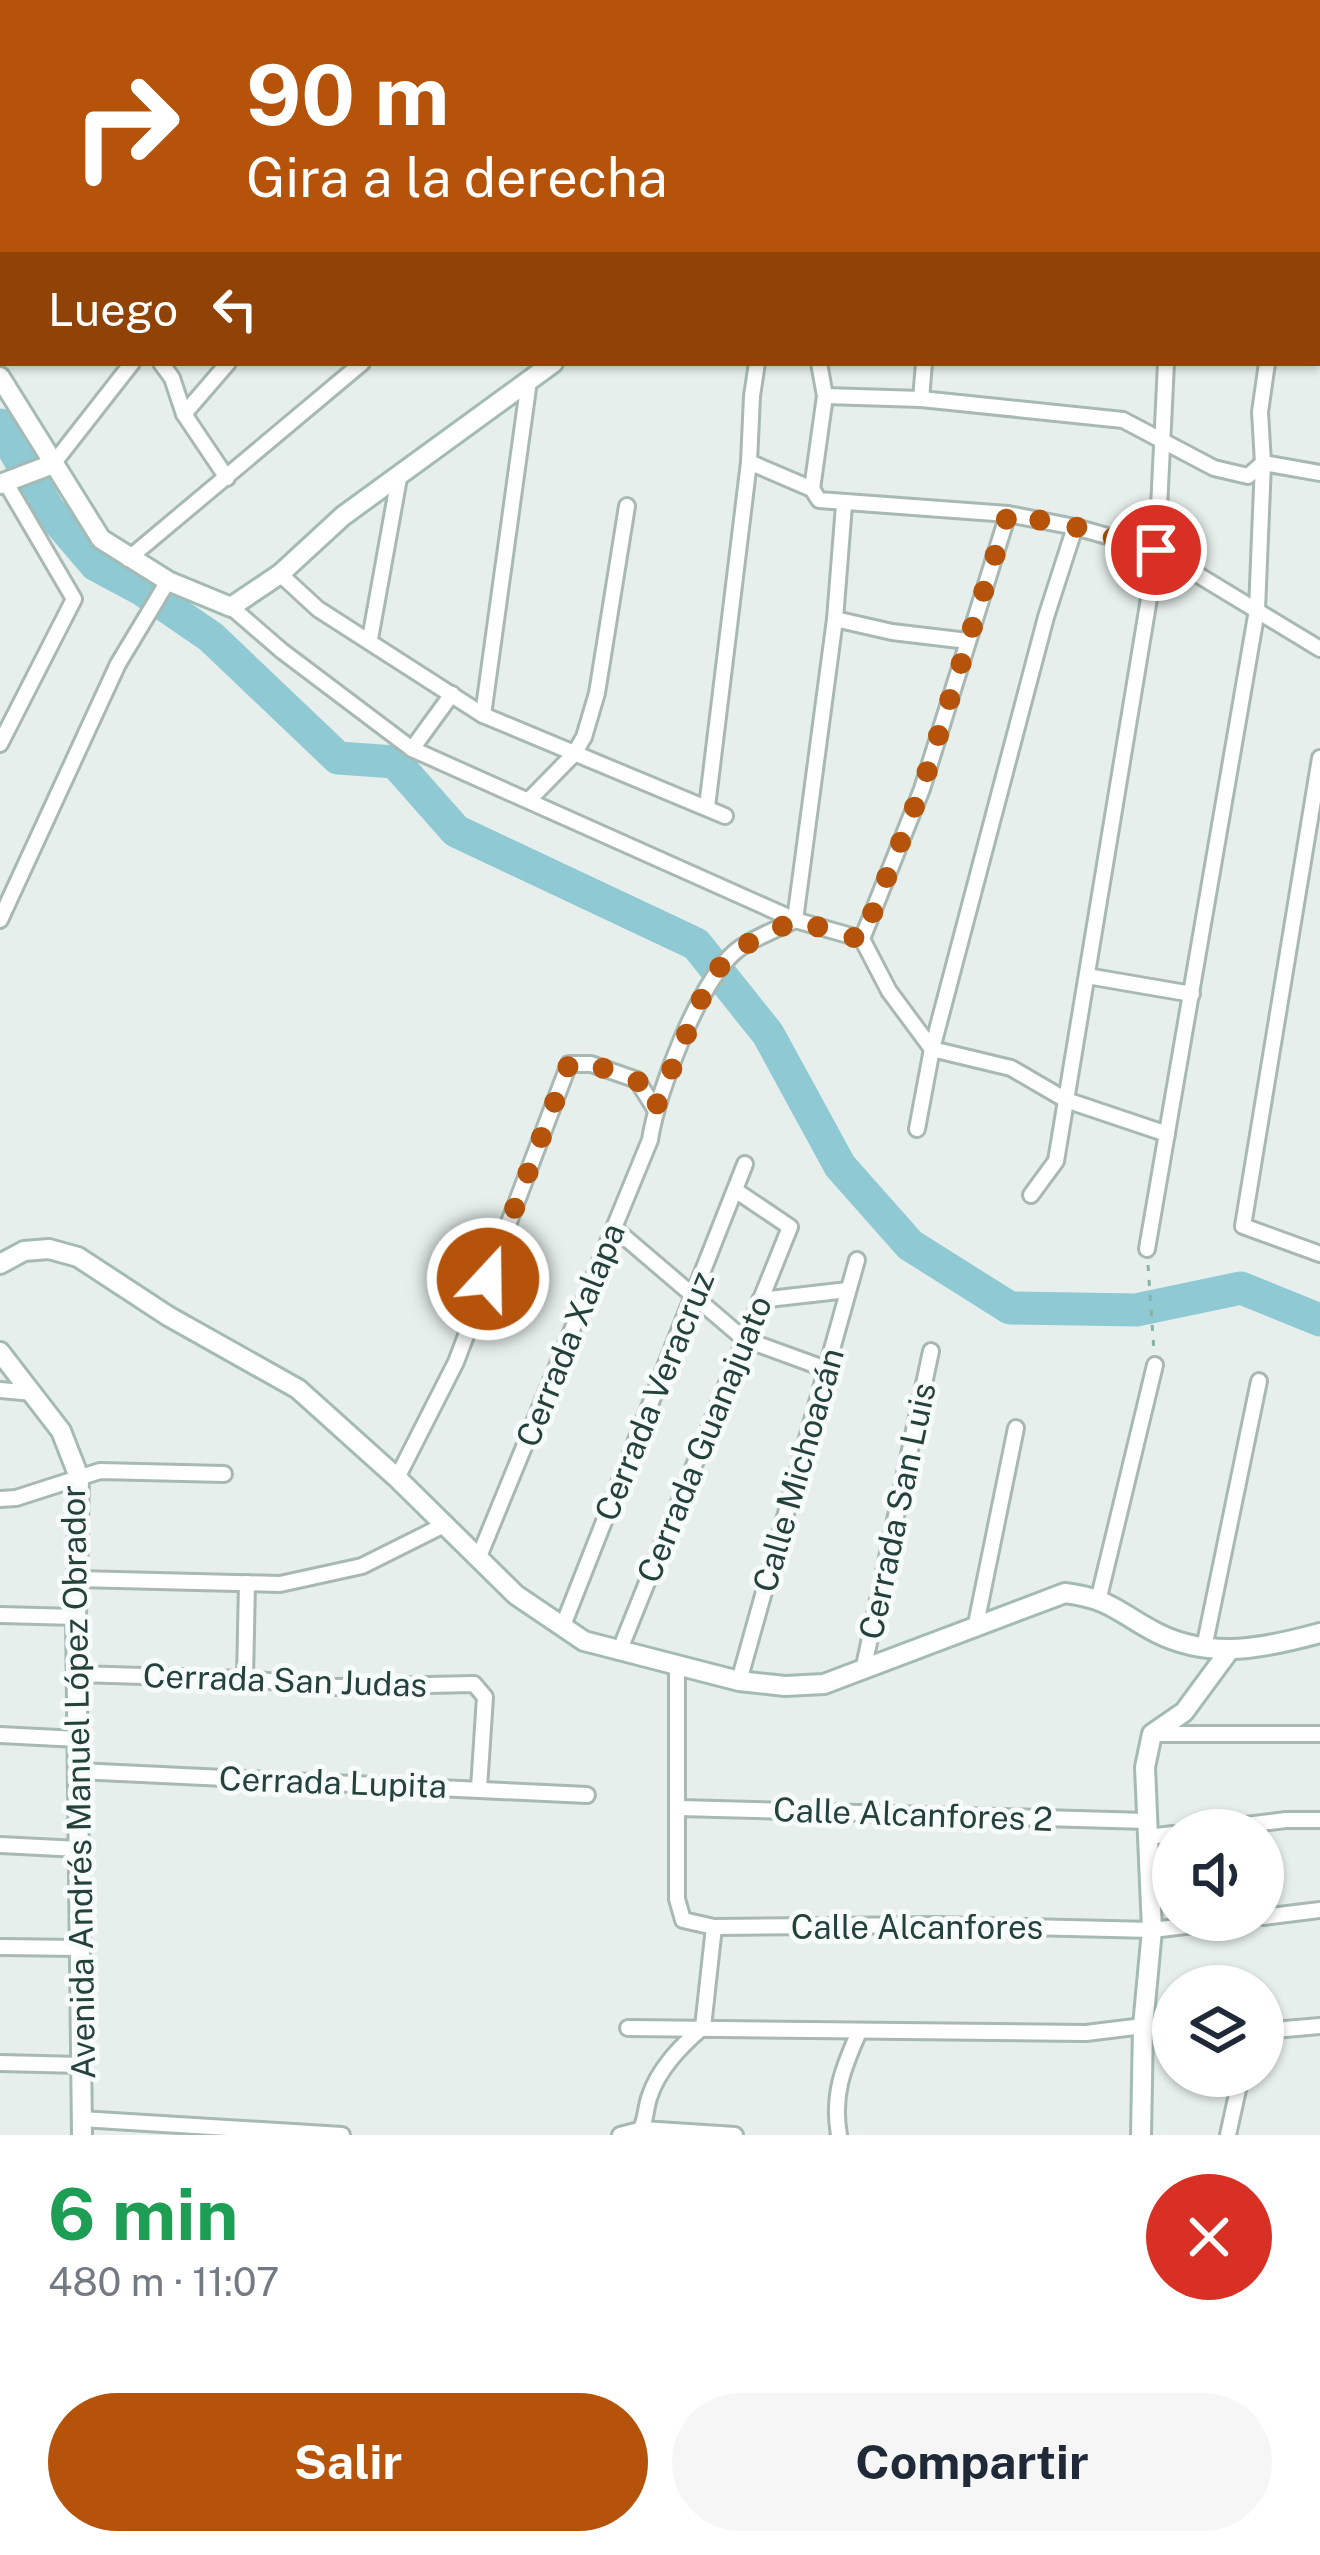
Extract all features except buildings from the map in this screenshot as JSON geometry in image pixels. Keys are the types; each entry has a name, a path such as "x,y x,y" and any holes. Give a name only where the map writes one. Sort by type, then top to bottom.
{"main road":[{"path":"0,377 101,539 168,581 231,607 280,574 343,516 549,366"},
{"path":"3,483 53,464"},
{"path":"0,1264 24,1251 49,1249 78,1257 168,1316 298,1389 397,1478 515,1595 584,1641 619,1652 739,1681 824,1684 1065,1593 1099,1597 1160,1634 1229,1652 1320,1633"},
{"name":"Avenida Andrés Manuel López Obrador","path":"0,1352 61,1431 79,1477 81,2127"},
{"path":"1141,2135 1151,1930 1144,1767 1151,1734 1184,1712 1229,1652"}],"street":[{"path":"53,464 130,366"},
{"path":"163,366 184,414 226,478"},
{"path":"184,414 225,366"},
{"path":"128,559 356,366"},
{"path":"706,807 757,366"},
{"path":"812,489 825,396 819,366"},
{"path":"921,399 924,366"},
{"path":"1031,1195 1056,1161 1087,976 1156,550 1166,366"},
{"path":"1147,1250 1257,610 1263,463 1260,412 1267,366"},
{"path":"483,715 529,381"},
{"path":"825,396 921,399 1123,421 1235,475 1248,476 1263,463 1320,472"},
{"path":"749,462 812,489 819,500 1008,514 1156,550 1320,649"},
{"path":"370,639 399,478"},
{"path":"0,744 74,599 3,483"},
{"path":"795,920 835,619 844,505"},
{"path":"529,800 574,754 584,737 597,693 627,506"},
{"path":"862,940 922,788 1008,514"},
{"path":"917,1129 932,1049 1046,617 1076,527"},
{"path":"280,574 318,609 483,715 725,816"},
{"path":"0,920 118,664 168,581"},
{"path":"231,607 412,749 795,920 862,940 889,991 932,1049 1011,1068 1066,1100 1166,1135"},
{"path":"835,619 968,641"},
{"path":"412,749 452,694"},
{"path":"1320,758 1243,1226 1320,1254"},
{"name":"Cerrada Xalapa","path":"478,1559 650,1140 655,1109 711,976 739,948 795,920"},
{"path":"1087,976 1192,994"},
{"path":"397,1478 456,1362 569,1064 591,1064 637,1080 655,1109"},
{"name":"Cerrada Veracruz","path":"562,1628 746,1164"},
{"name":"Cerrada Guanajuato","path":"619,1652 790,1227 735,1190"},
{"path":"614,1228 744,1340 826,1369"},
{"name":"Calle Michoacán","path":"739,1681 857,1259"},
{"path":"760,1300 848,1290"},
{"name":"Cerrada San Luis","path":"863,1671 931,1351"},
{"path":"1099,1597 1155,1365"},
{"path":"1204,1648 1259,1381"},
{"path":"0,1390 33,1393"},
{"path":"975,1629 1016,1428"},
{"path":"0,1499 100,1471 224,1474"},
{"path":"78,1579 280,1584 362,1566 444,1525"},
{"path":"245,1679 247,1583"},
{"path":"0,1615 76,1618"},
{"path":"677,1666 674,1781 679,1808"},
{"name":"Cerrada San Judas","path":"77,1674 336,1687 474,1684 485,1697 479,1788"},
{"path":"1151,1734 1320,1734"},
{"path":"0,1735 78,1739"},
{"name":"Cerrada Lupita","path":"78,1771 587,1795"},
{"name":"Calle Alcanfores 2","path":"679,1808 1152,1830"},
{"name":"Calle Alcanfores","path":"679,1808 677,1899 683,1920 714,1927 1151,1930"},
{"path":"1284,1820 1320,1820"},
{"path":"0,1845 79,1850"},
{"path":"1284,1914 1320,1910"},
{"path":"640,2132 651,2091 676,2050 703,2027 714,1927"},
{"path":"0,1947 80,1948"},
{"path":"1284,2029 1320,2026"},
{"path":"628,2028 1086,2033 1152,2027"},
{"path":"839,2135 838,2079 860,2032"},
{"path":"0,2063 81,2066"},
{"path":"1228,2135 1236,2097"},
{"path":"81,2127 343,2135"},
{"path":"620,2135 735,2135"}],"path":[{"path":"1147,1250 1155,1365"}],"waterway":[{"path":"0,425 48,509 96,565 211,637 338,758 395,762 456,831 696,944 768,1034 840,1166 910,1245 1010,1308 1136,1310 1241,1288 1320,1320"}],"route":[{"path":"488,1279 569,1064 591,1064 637,1080 655,1109 711,976 739,948 795,920 862,940 922,788 1008,514 1156,550"}]}
